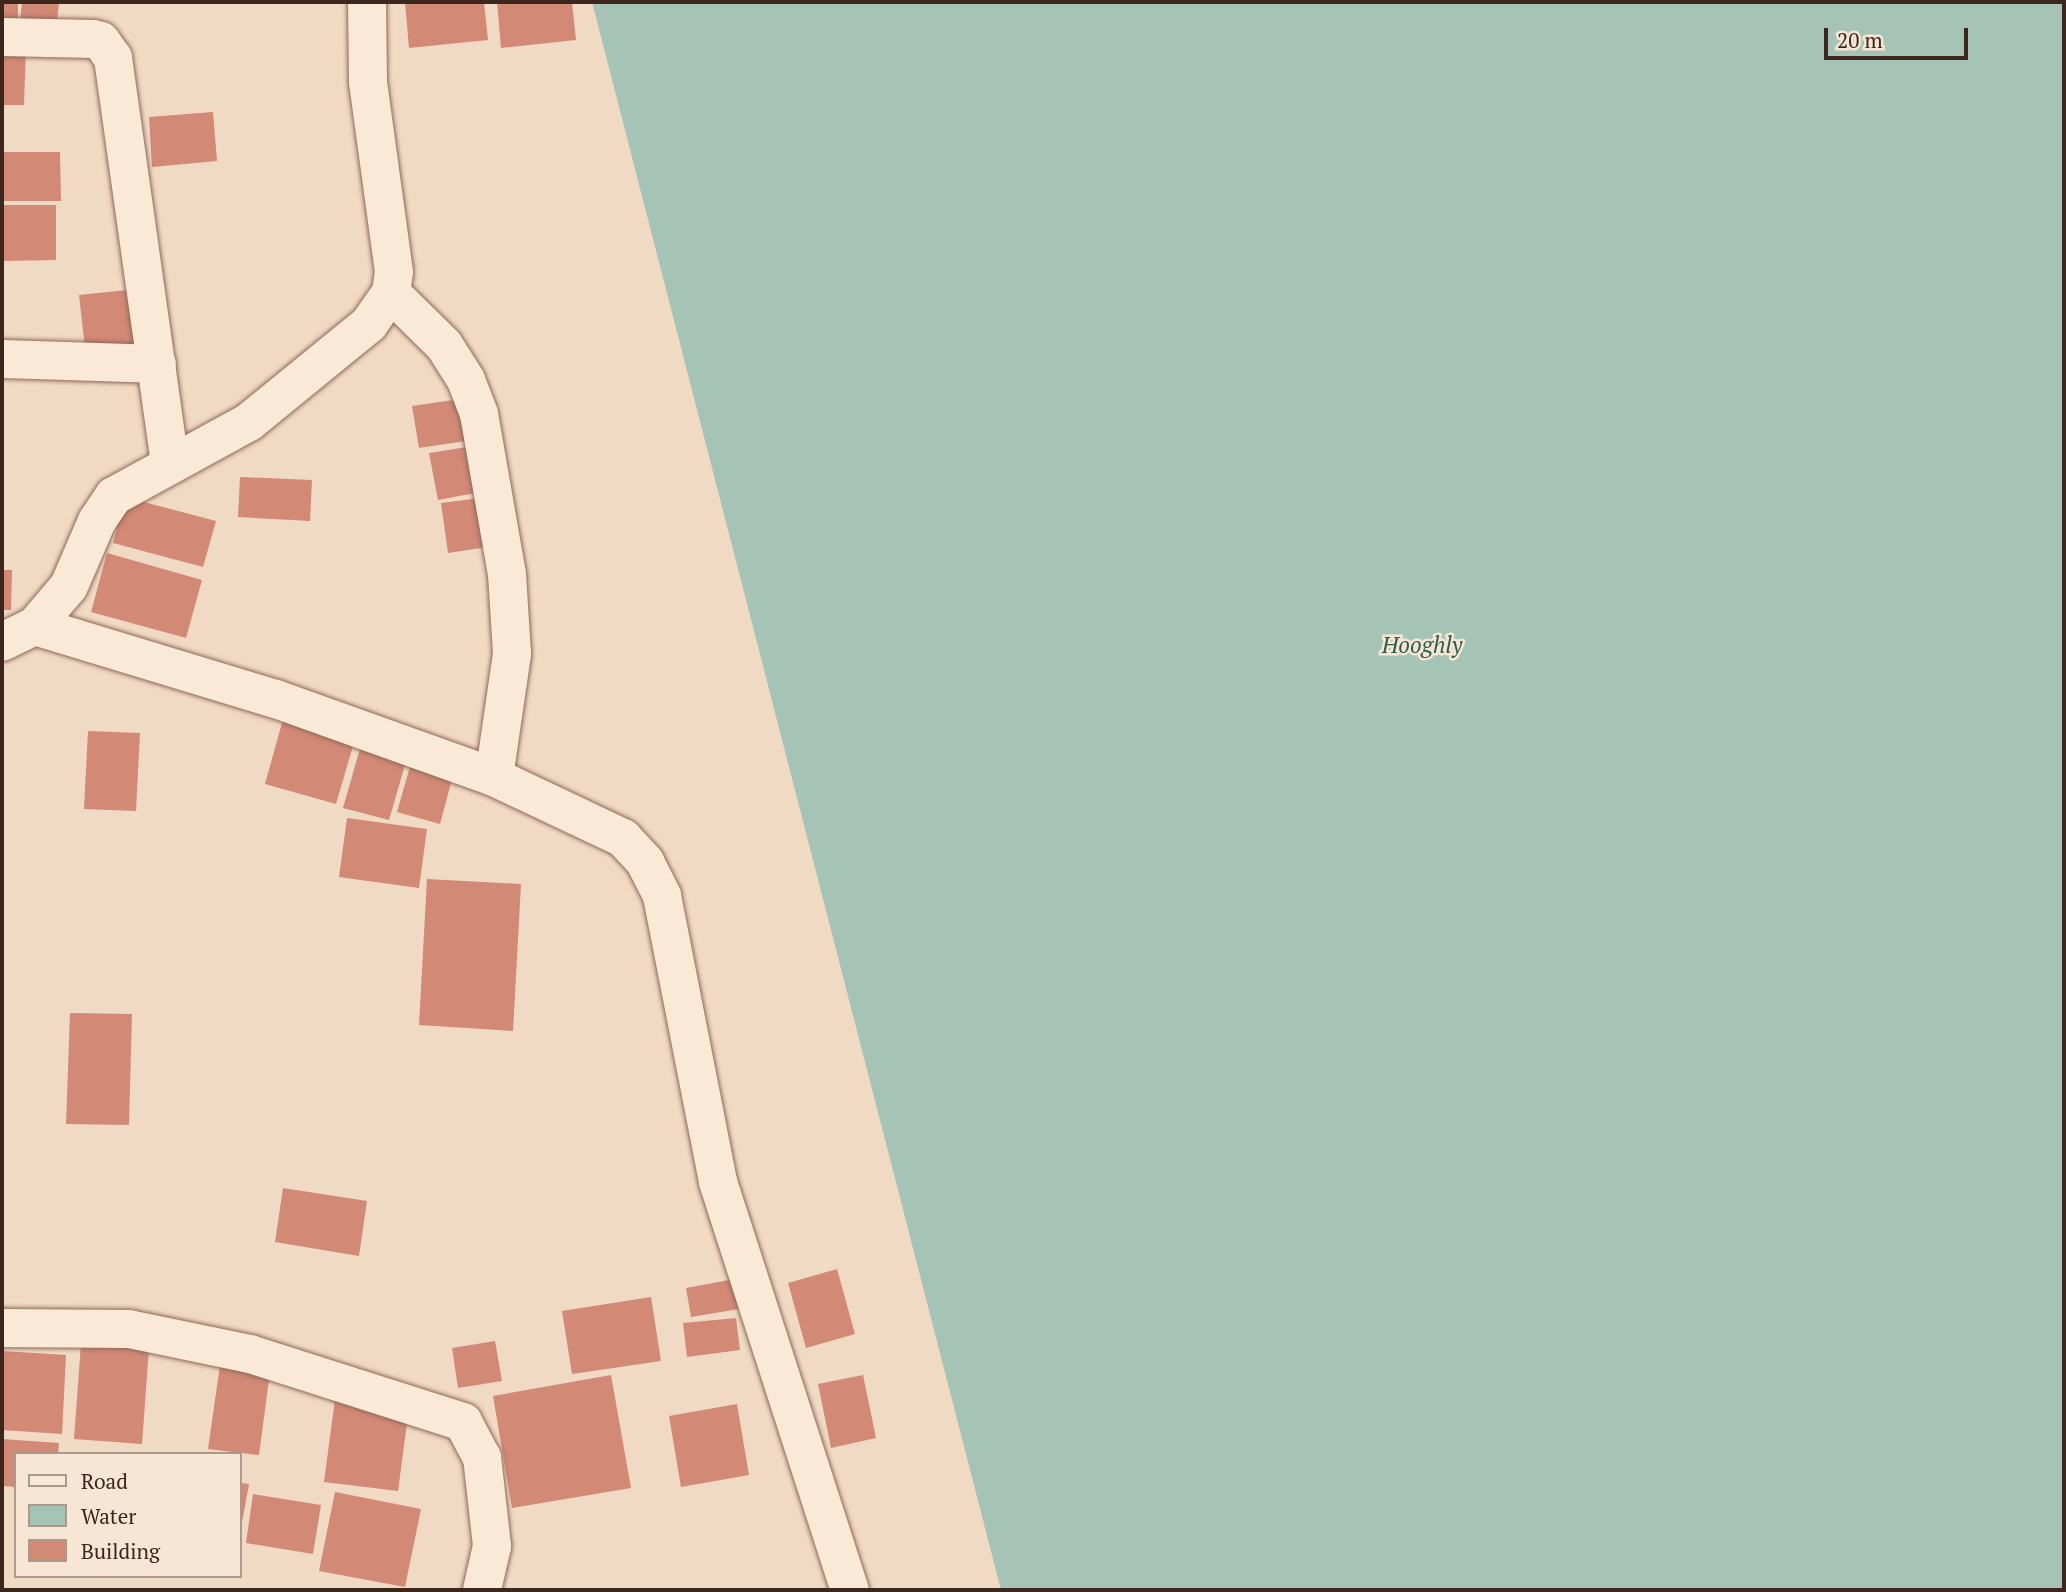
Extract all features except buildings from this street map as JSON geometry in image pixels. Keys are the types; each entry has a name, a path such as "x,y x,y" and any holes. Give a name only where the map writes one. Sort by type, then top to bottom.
{"street":[{"path":"18,634 69,586 97,521 114,496 249,422 369,324 391,293 394,272 368,82 367,2"},
{"path":"2,37 93,39 101,41 113,58 170,463"},
{"path":"391,293 444,345 466,380 479,414 507,574 512,641 494,777"},
{"path":"2,359 157,363"},
{"path":"18,634 276,699 494,777 623,838 656,881 718,1182 850,1590"},
{"path":"2,1328 129,1329 250,1354 463,1422 482,1457 484,1469 492,1546 482,1590"}],"water":[{"name":"Hooghly","path":"592,2 2064,2 2064,1590 1001,1590"}]}
